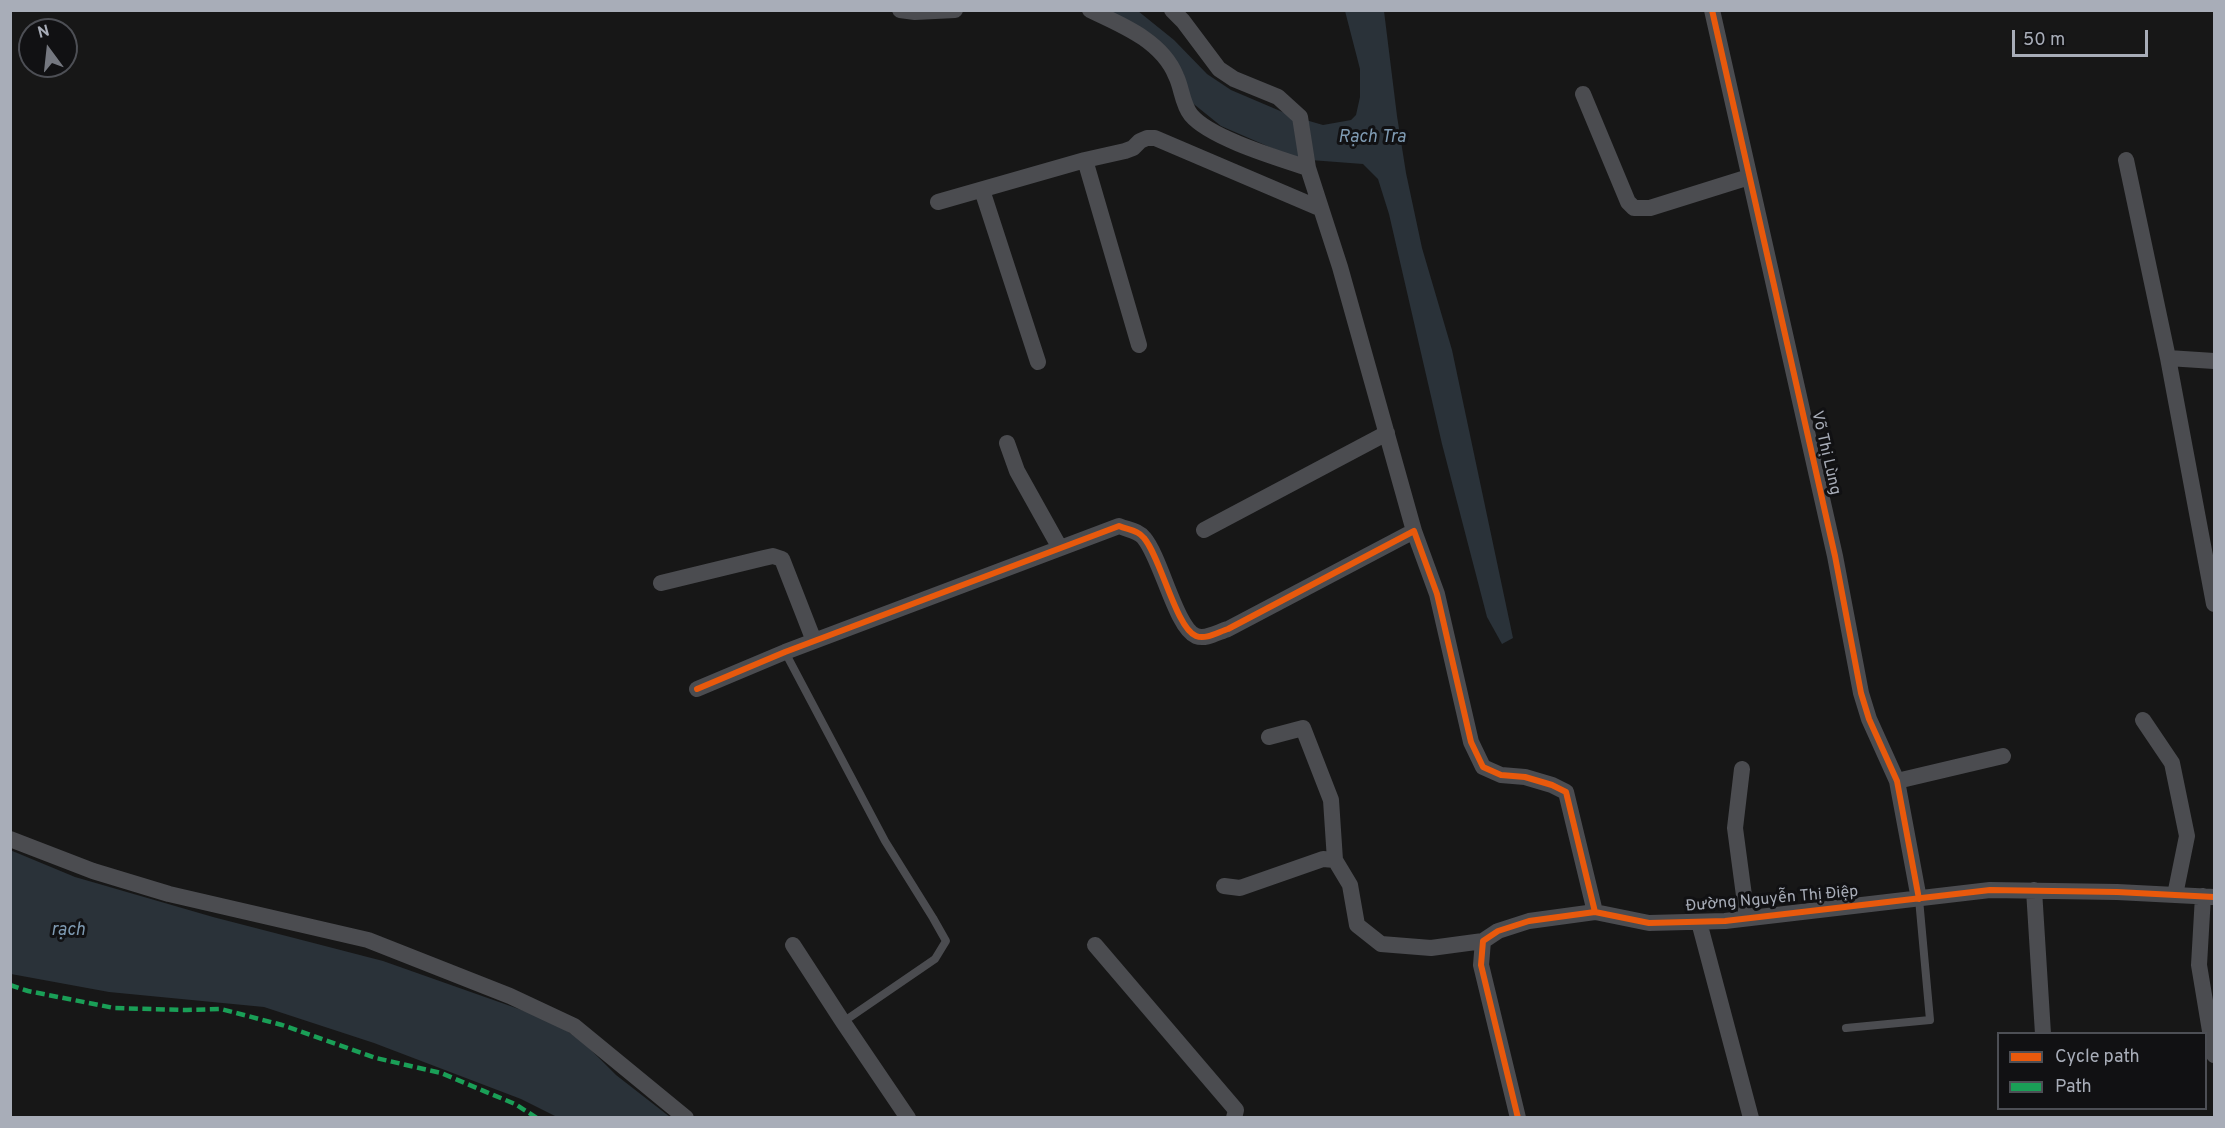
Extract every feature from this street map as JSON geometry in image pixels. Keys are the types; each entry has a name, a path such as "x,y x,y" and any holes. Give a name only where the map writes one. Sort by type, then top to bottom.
{"street":[{"path":"900,10 915,12 955,10"},
{"path":"1090,10 1125,26 1145,39 1166,59 1176,75 1190,114 1201,123 1228,138 1307,165"},
{"path":"1172,10 1219,69 1234,79 1278,97 1300,117 1307,165 1319,208 1340,267 1414,531 1437,594 1471,742 1483,767 1501,775 1525,777 1552,785 1566,792 1594,912"},
{"name":"Võ Thị Lùng","path":"1712,10 1835,556 1861,693 1869,719 1897,781 1919,898"},
{"path":"1583,94 1628,202 1635,208 1650,208 1749,177"},
{"path":"938,202 1085,160 1125,151 1133,148 1140,141 1155,138 1319,208"},
{"path":"1085,160 1139,345"},
{"path":"2127,160 2212,574 2214,604"},
{"path":"982,190 1038,362"},
{"path":"2168,358 2214,361"},
{"path":"1204,530 1387,434"},
{"path":"1007,443 1017,471 1060,548"},
{"path":"697,688 785,652 1119,526 1135,531 1144,537 1164,576 1186,629 1197,636 1208,636 1228,629 1414,531"},
{"path":"661,583 773,556 782,559 814,641"},
{"path":"2143,720 2172,763 2187,836 2175,895"},
{"path":"1224,886 1240,888 1323,859 1335,860 1331,800 1304,728 1269,737"},
{"path":"1897,781 2003,756"},
{"path":"1742,769 1734,828 1747,918"},
{"path":"10,839 93,871 169,894 368,940 510,996 574,1026 686,1118"},
{"name":"Đường Nguyễn Thị Điệp","path":"1335,860 1350,885 1357,926 1381,944 1431,948 1483,941 1498,931 1529,921 1594,912 1649,923 1699,922 1990,890 2209,897"},
{"path":"2034,890 2043,1032"},
{"path":"2209,897 2199,965 2208,1037 2214,1055"},
{"path":"1699,922 1750,1118"},
{"path":"1483,941 1481,965 1518,1118"},
{"path":"793,945 908,1118"},
{"path":"1095,945 1236,1110 1234,1118"}],"lane":[{"path":"785,652 885,841 946,941 935,959 843,1022"},
{"path":"1846,1028 1930,1020 1919,898"}],"water":[{"name":"Rạch Tra","path":"1110,11 1138,11 1174,40 1207,74 1231,90 1292,116 1323,125 1351,120 1356,115 1360,97 1360,69 1345,11 1384,11 1406,173 1422,248 1452,350 1513,638 1502,644 1487,617 1442,444 1389,214 1378,179 1363,164 1297,159 1221,126 1190,101 1182,79"},
{"name":"rạch","path":"10,850 75,877 213,917 383,961 550,1020 582,1041 616,1075 670,1117 557,1117 521,1099 374,1043 264,1007 109,992 11,974"}],"marked path":[{"path":"10,985 28,991 114,1008 221,1009 282,1025 376,1058 441,1073 515,1104 537,1118"}],"cycle path":[{"path":"1712,10 1835,556 1861,693 1869,719 1897,781 1919,899"},
{"path":"697,689 785,652 1119,526 1142,535 1182,620 1189,630 1200,637 1228,629 1414,531 1437,594 1471,742 1483,767 1501,775 1525,777 1552,785 1566,792 1595,912"},
{"path":"1518,1118 1481,965 1483,941 1498,931 1529,921 1595,912 1649,923 1725,921 1990,890 2117,892 2214,897"}]}
